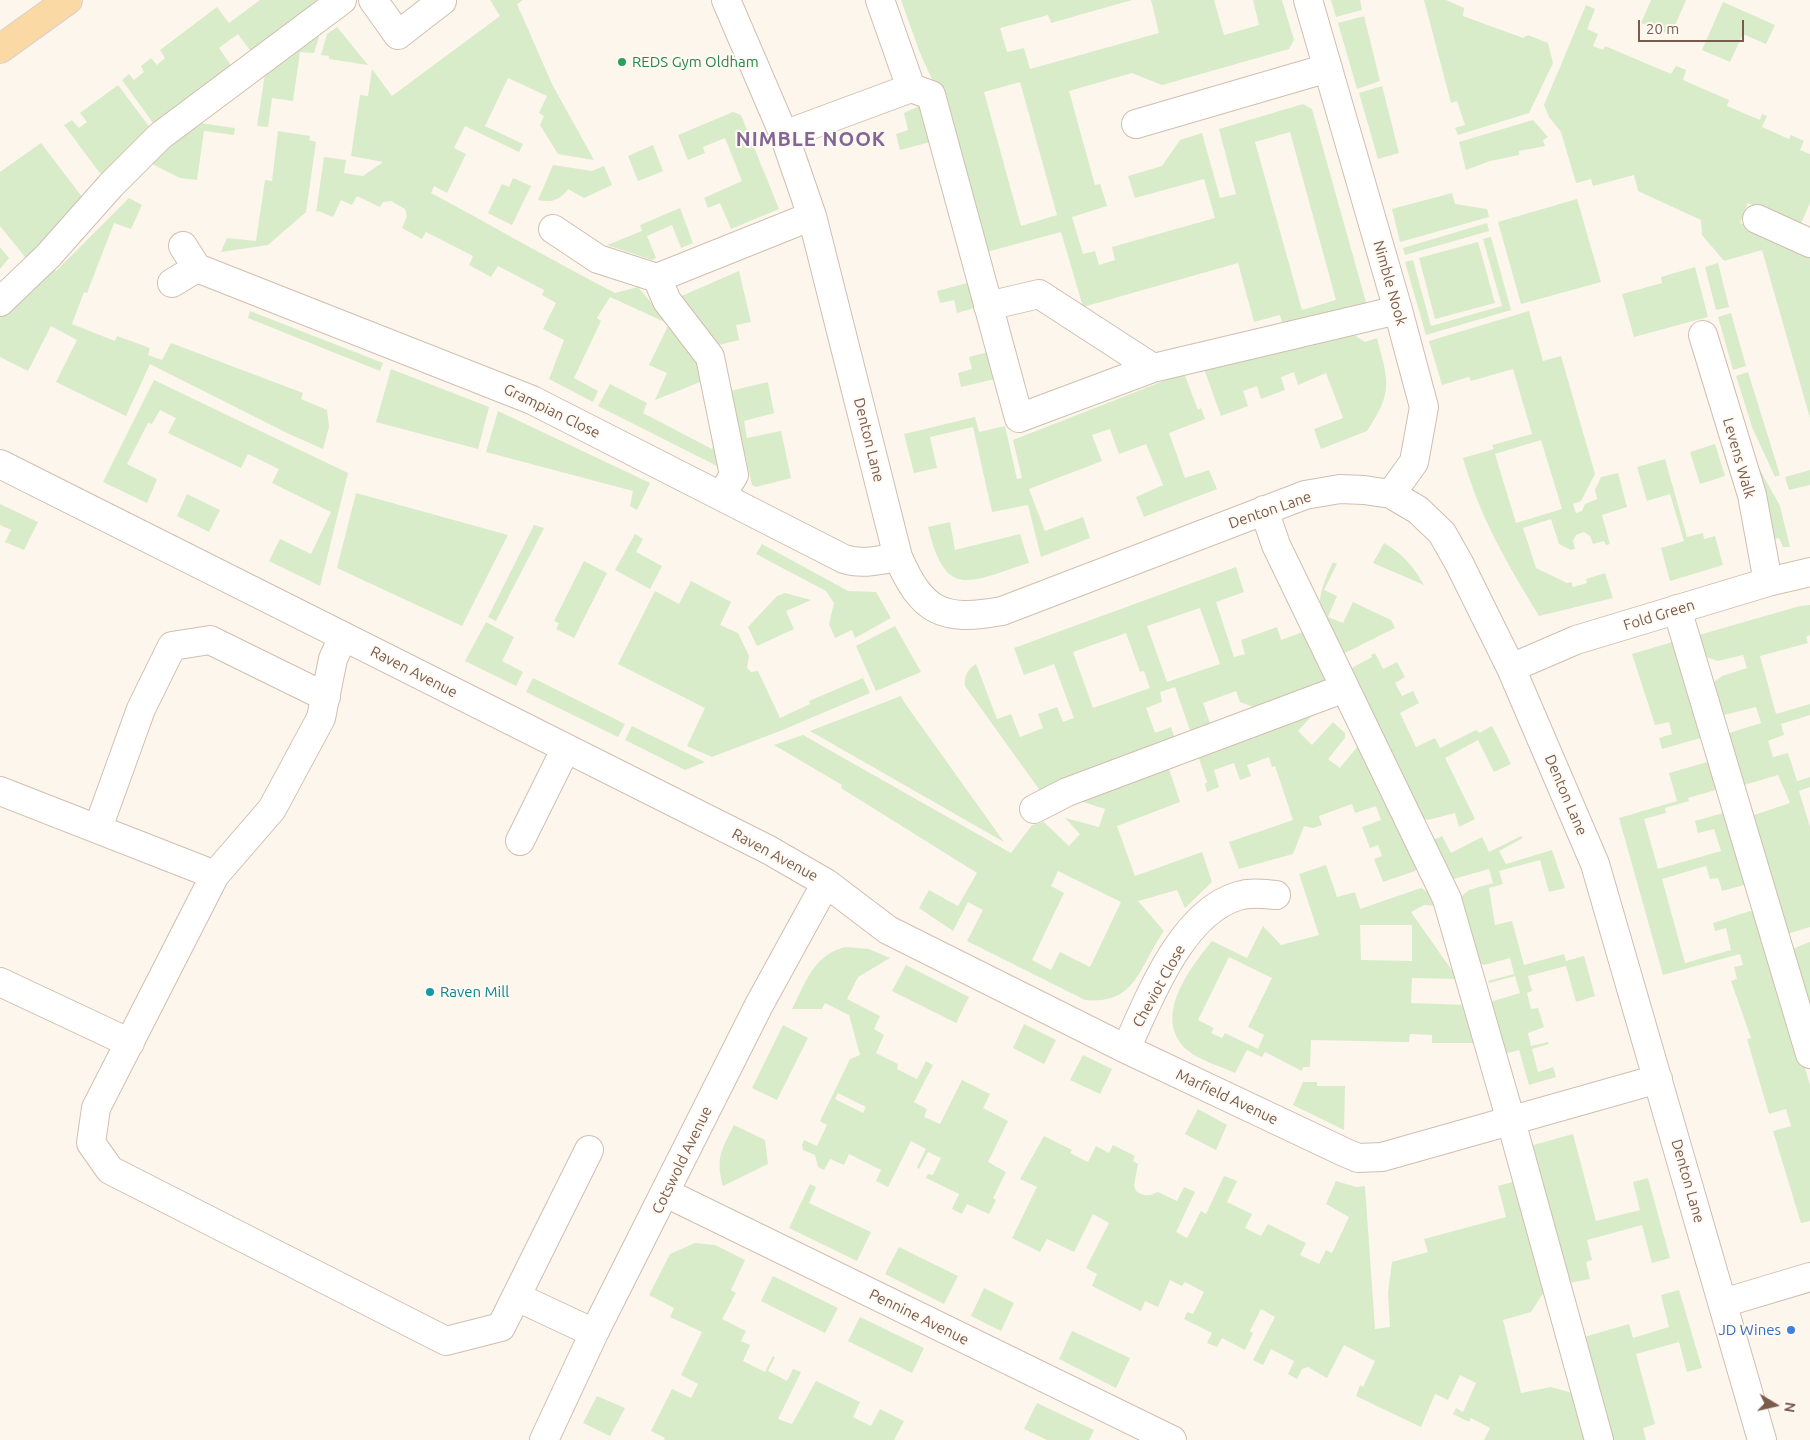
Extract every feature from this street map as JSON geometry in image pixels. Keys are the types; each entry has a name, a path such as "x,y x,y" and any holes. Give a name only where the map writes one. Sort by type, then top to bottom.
{"main road":[{"path":"0,49 68,0"}],"street":[{"path":"0,302 48,256 112,185 160,136 342,0"},
{"path":"373,0 398,35 442,0"},
{"name":"Denton Lane","path":"726,0 784,136 812,216 898,557 910,583 922,600 956,616 977,616 1002,611 1305,495 1340,489 1391,494 1418,510 1442,532 1511,668 1595,864 1762,1440"},
{"path":"880,0 912,88"},
{"name":"Nimble Nook","path":"1308,0 1398,310 1424,407 1414,462 1391,494"},
{"path":"1136,124 1328,68"},
{"path":"784,136 912,88 931,95 1019,418 1153,368 1398,310"},
{"path":"553,229 598,259 657,278 812,216"},
{"path":"1757,219 1810,243"},
{"name":"Grampian Close","path":"172,283 190,257 532,400 849,561 864,562 898,557"},
{"path":"657,278 667,301 710,357 734,475 721,496"},
{"path":"988,306 1039,294 1153,368"},
{"name":"Levens Walk","path":"1703,335 1752,496 1768,582"},
{"name":"Raven Avenue","path":"0,464 769,850 826,882"},
{"path":"1264,510 1276,545 1448,899 1512,1121 1599,1440"},
{"name":"Fold Green","path":"1511,668 1576,640 1768,582 1810,572"},
{"path":"1677,609 1810,1054"},
{"path":"343,637 333,659 321,718 272,809 215,875 96,1108 91,1143 110,1170 446,1341 501,1327 589,1150"},
{"path":"98,828 141,709 172,646 210,640 326,697"},
{"path":"1034,809 1067,792 1345,688"},
{"path":"520,841 566,748"},
{"path":"0,790 215,875"},
{"name":"Marfield Avenue","path":"826,882 888,930 1126,1049 1358,1158 1382,1157 1658,1079"},
{"name":"Cotswold Avenue","path":"544,1440 594,1333 759,1005 826,882"},
{"name":"Cheviot Close","path":"1126,1049 1153,990 1174,954 1198,923 1213,908 1238,896 1250,893 1276,895"},
{"path":"0,982 130,1043"},
{"name":"Pennine Avenue","path":"666,1193 1172,1440"},
{"path":"1723,1303 1810,1277"},
{"path":"517,1297 594,1333"}],"green space":[{"path":"260,0 318,0 321,5 254,56 238,34 219,48 235,71 158,130 122,80 129,74 134,80 144,72 141,66 151,58 157,65 165,58 160,50 217,7 229,23"},
{"path":"490,0 523,0 517,4 552,84 594,160 558,154 540,125 544,116 539,113 547,96 508,78 485,126 523,144 519,152 465,126 454,148 466,154 447,193 434,186 431,193 615,293 638,287 669,324 610,297 597,318 601,321 574,378 598,391 593,402 549,379 564,340 543,329 556,303 542,295 544,290 498,266 491,277 469,265 473,256 426,232 422,239 402,228 407,216 405,209 391,201 383,202 380,207 357,196 352,205 341,200 333,217 318,211 316,213 324,157 346,160 344,173 363,176 383,162 351,156 360,95 368,96 372,69 392,96 500,16"},
{"path":"901,0 1132,0 1051,23 1048,15 1000,28 1007,52 1024,48 1030,69 1159,33 1151,0 1214,0 1224,35 1259,25 1253,0 1282,0 1294,40 1289,49 1162,85 1132,73 1069,91 1095,185 1100,184 1107,206 1072,217 1083,254 1095,251 1099,265 1115,260 1112,247 1215,218 1204,179 1135,198 1128,176 1162,166 1180,140 1202,133 1220,198 1236,194 1219,129 1303,104 1312,109 1367,306 1284,330 1280,315 1254,322 1238,263 1083,307 1061,232 979,254 936,88 920,53","holes":["1020,82 1057,215 1021,226 984,92","1290,132 1336,300 1302,310 1255,142"]},
{"path":"1331,0 1360,0 1362,10 1336,17"},
{"path":"1424,0 1446,0 1464,8 1463,16 1523,38 1528,35 1548,43 1553,63 1529,113 1458,135 1455,128 1465,125 1457,101 1451,103"},
{"path":"1651,0 1686,0 1671,35 1641,23"},
{"path":"1723,2 1775,25 1766,44 1743,34 1730,62 1702,50"},
{"path":"1586,5 1595,9 1587,29 1598,34 1593,46 1603,50 1605,46 1671,74 1676,66 1686,70 1683,80 1729,100 1727,106 1760,120 1762,114 1767,116 1762,127 1789,139 1791,135 1804,141 1800,150 1810,154 1810,203 1800,226 1748,203 1740,223 1810,254 1810,418 1762,250 1724,261 1702,235 1701,220 1638,191 1634,175 1593,186 1591,179 1576,183 1561,132 1549,117 1544,105"},
{"path":"1364,16 1380,81 1357,89 1338,23"},
{"path":"337,27 368,65 329,59 329,56 321,55 327,34"},
{"path":"315,29 319,37 314,53 300,52 293,101 272,98 268,127 257,126 266,67"},
{"path":"118,85 154,133 105,180 64,125 72,120 79,128 87,122 80,113"},
{"path":"1382,86 1399,153 1378,159 1359,93"},
{"path":"924,104 934,141 900,150 896,134 908,130 904,113"},
{"path":"733,112 741,115 779,209 731,229 720,203 708,208 704,198 742,181 725,138 703,147 705,153 688,160 678,135"},
{"path":"1533,120 1548,137 1543,140 1545,146 1519,151 1519,155 1490,161 1466,170 1459,142"},
{"path":"193,122 235,128 234,135 204,131 197,180 180,178 146,161"},
{"path":"278,131 310,136 309,140 316,142 306,212 268,245 221,252 227,238 256,241 265,180 272,181"},
{"path":"41,143 86,202 29,262 0,226 0,172"},
{"path":"653,145 663,171 638,181 628,156"},
{"path":"553,165 592,171 604,166 612,185 584,198 568,189 555,200 538,200"},
{"path":"513,178 531,186 512,225 488,213 502,184 509,187"},
{"path":"1452,193 1455,204 1487,209 1489,217 1400,242 1392,209"},
{"path":"129,198 142,205 131,229 114,223 87,293 84,292 72,324 115,341 117,336 150,348 148,355 162,360 171,343 303,393 301,399 327,410 329,427 323,449 287,433 150,364 126,416 56,382 77,340 51,326 28,371 0,357 0,312 50,265 56,271"},
{"path":"1577,199 1601,282 1521,304 1498,222"},
{"path":"680,208 693,243 681,248 672,225 647,236 656,258 652,260 607,245 642,231 640,225"},
{"path":"1487,223 1489,231 1405,255 1403,248"},
{"path":"1491,237 1511,310 1426,335 1405,262 1413,260 1431,326 1502,306 1483,239"},
{"path":"1478,242 1495,303 1435,319 1419,258"},
{"path":"0,247 9,258 0,269"},
{"path":"1718,263 1729,307 1716,310 1705,267"},
{"path":"1695,267 1708,317 1634,337 1622,294 1662,283 1661,277"},
{"path":"739,271 751,322 736,325 739,340 719,345 677,298"},
{"path":"971,282 978,307 957,313 954,300 940,303 937,291"},
{"path":"250,311 383,363 380,371 248,318"},
{"path":"1529,311 1543,361 1561,356 1595,474 1581,501 1573,504 1576,513 1582,511 1585,504 1597,499 1595,490 1601,477 1618,473 1627,507 1602,515 1610,544 1606,545 1604,541 1593,544 1590,536 1584,532 1576,535 1573,541 1575,549 1571,550 1559,544 1551,519 1523,528 1536,568 1567,583 1571,582 1573,587 1587,583 1586,579 1605,573 1613,598 1539,616 1495,540 1478,501 1463,458 1494,449 1492,445 1532,434 1513,369 1471,381 1469,377 1442,385 1429,341","holes":["1541,440 1562,509 1516,523 1495,454"]},
{"path":"1731,313 1746,366 1733,370 1718,317"},
{"path":"669,324 700,361 705,380 655,400 667,373 649,365"},
{"path":"1345,329 1365,342 1377,338 1384,365 1386,376 1385,395 1382,406 1367,431 1321,449 1314,429 1343,418 1326,373 1298,385 1294,372 1281,377 1285,390 1261,399 1257,386 1243,391 1248,406 1221,416 1204,369"},
{"path":"988,352 995,379 961,387 958,373 972,369 969,357"},
{"path":"391,369 489,407 478,449 376,422"},
{"path":"1748,372 1780,475 1775,477 1752,427 1736,376"},
{"path":"1184,373 1198,410 1201,408 1205,419 1169,433 1185,478 1209,470 1217,489 1144,517 1136,497 1163,485 1146,444 1119,454 1110,429 1092,435 1102,461 1029,489 1045,531 1083,517 1090,538 1041,557 1028,505 992,512 973,427 930,437 937,468 914,473 904,434 975,417 979,432 1005,426 1017,479 1022,478 1013,440"},
{"path":"154,380 348,473 320,586 269,561 280,539 311,554 331,512 272,483 279,469 248,454 241,468 168,433 176,418 160,410 152,424 148,423 127,464 157,479 147,503 103,482"},
{"path":"768,382 774,413 744,421 747,438 781,431 791,478 756,487 752,485 730,391"},
{"path":"610,384 647,403 643,413 712,449 719,436 719,467 598,406"},
{"path":"498,411 650,483 637,510 630,506 633,491 486,452"},
{"path":"1715,444 1725,476 1700,484 1690,452"},
{"path":"1665,459 1687,537 1703,533 1704,539 1715,536 1723,565 1670,581 1661,548 1684,541 1670,494 1647,501 1637,467"},
{"path":"1755,461 1780,506 1790,547 1783,547 1779,538 1771,540"},
{"path":"1810,470 1810,485 1789,490 1785,477"},
{"path":"356,493 508,535 462,626 337,568"},
{"path":"187,494 220,510 209,532 177,516"},
{"path":"0,504 38,522 24,550 5,542 11,530 0,525"},
{"path":"950,522 955,550 1020,534 1029,563 976,579 963,580 952,576 943,567 935,551 928,527"},
{"path":"534,525 544,528 496,621 488,617"},
{"path":"635,534 643,539 636,552 662,566 650,589 615,570"},
{"path":"1384,543 1407,561 1424,585 1373,563"},
{"path":"762,544 848,591 876,592 891,618 855,638 852,630 835,638 829,624 834,603 826,591 756,554"},
{"path":"584,561 607,573 574,638 556,629 559,623 554,621"},
{"path":"1333,562 1337,564 1324,590 1337,596 1328,617 1343,623 1353,602 1391,620 1395,628 1341,655 1327,629 1320,610 1322,590"},
{"path":"1236,567 1244,592 1216,602 1234,657 1245,654 1241,640 1277,627 1281,640 1308,630 1334,680 1259,709 1240,702 1236,691 1203,703 1212,729 1192,736 1175,687 1160,692 1162,702 1146,708 1155,733 1171,727 1176,742 1041,792 965,686 967,674 976,664 997,719 1011,714 1020,737 1043,728 1038,714 1057,707 1063,722 1074,718 1054,664 1024,675 1014,648","holes":["1200,608 1220,664 1167,682 1147,626","1126,633 1140,672 1144,671 1150,688 1093,708 1073,652"]},
{"path":"691,581 731,602 720,625 738,633 749,656 747,668 751,672 758,671 780,718 810,704 809,701 863,678 870,693 712,757 687,746 705,708 618,664 655,591 679,604"},
{"path":"785,593 811,600 786,611 794,629 757,646 748,627 777,596"},
{"path":"1810,605 1810,635 1806,637 1808,643 1760,656 1776,714 1810,704 1810,715 1781,724 1784,735 1768,741 1773,757 1788,753 1797,781 1810,777 1810,787 1799,791 1810,827 1810,927 1787,934 1754,815 1790,803 1778,775 1744,785 1729,733 1761,723 1756,707 1724,715 1714,682 1722,676 1747,668 1743,655 1718,661 1706,657 1699,635 1800,606"},
{"path":"486,622 514,637 502,661 523,672 516,686 465,661"},
{"path":"895,626 921,672 876,691 856,646"},
{"path":"1676,641 1704,737 1662,749 1659,738 1672,734 1669,722 1655,725 1632,654"},
{"path":"1375,653 1383,669 1397,662 1405,677 1395,683 1402,696 1413,691 1419,703 1400,713 1416,747 1435,738 1440,748 1476,730 1479,733 1492,726 1511,764 1494,772 1478,740 1445,758 1475,819 1459,827 1455,813 1428,820 1420,817 1348,670 1372,657 1371,655"},
{"path":"533,678 625,724 618,737 526,692"},
{"path":"901,696 904,702 1004,842 810,731"},
{"path":"1318,709 1298,731 1312,745 1333,722 1345,733 1345,738 1328,759 1340,768 1357,747 1364,746 1422,863 1415,871 1383,882 1374,859 1382,856 1378,845 1370,848 1362,827 1381,820 1376,806 1355,813 1352,804 1319,816 1322,825 1313,828 1304,826 1293,854 1239,869 1229,842 1293,820 1275,766 1272,767 1269,757 1247,765 1251,776 1240,780 1234,763 1214,770 1219,787 1207,792 1205,784 1207,782 1197,753"},
{"path":"632,726 705,762 685,770 625,740"},
{"path":"803,735 1011,853 1032,825 1044,822 1069,846 1080,834 1065,818 1099,827 1105,809 1071,798 1167,763 1180,802 1117,826 1135,876 1202,852 1212,882 1185,908 1177,890 1138,901 1164,931 1142,970 1126,990 1116,996 1102,1000 1085,1000 967,941 983,910 968,902 953,931 919,908 929,890 958,906 977,873 841,788 842,785 774,745","holes":["1058,871 1121,902 1090,967 1060,952 1051,970 1032,960 1064,893 1051,886"]},
{"path":"1711,761 1719,789 1688,798 1689,801 1665,808 1666,813 1644,819 1658,869 1721,851 1714,829 1698,833 1695,821 1730,811 1748,880 1744,885 1722,891 1718,878 1710,879 1706,866 1662,879 1685,963 1731,950 1726,928 1715,931 1713,923 1750,911 1759,913 1810,1085 1810,1221 1801,1223 1773,1131 1791,1126 1786,1109 1769,1114 1747,1039 1751,1038 1731,981 1737,979 1734,967 1743,965 1740,954 1663,975 1619,818 1677,801 1669,773"},
{"path":"1442,836 1451,853 1482,837 1489,852 1521,836 1523,838 1499,851 1506,864 1552,850 1565,888 1549,892 1540,860 1499,871 1503,884 1489,888 1495,925 1512,921 1524,965 1564,954 1566,961 1584,956 1595,996 1576,1002 1566,966 1528,976 1532,991 1527,993 1531,1009 1538,1008 1544,1027 1528,1033 1531,1046 1548,1042 1549,1044 1532,1049 1538,1072 1553,1067 1556,1077 1529,1085 1519,1050 1501,1055 1489,1009 1493,1001 1520,993 1515,976 1489,983 1488,981 1514,974 1510,958 1484,965 1475,960 1457,900 1469,890 1493,883 1489,869 1450,880 1431,841"},
{"path":"1326,865 1337,897 1355,892 1360,909 1421,888 1434,896 1437,906 1424,905 1411,912 1458,979 1412,978 1411,1003 1468,1005 1479,1043 1432,1043 1432,1035 1410,1034 1409,1042 1311,1040 1310,1067 1303,1067 1302,1071 1265,1052 1262,1057 1247,1050 1235,1073 1203,1060 1186,1049 1176,1036 1173,1008 1185,979 1212,941 1247,958 1263,926 1281,945 1319,935 1299,874","holes":["1360,925 1412,925 1412,961 1361,960","1229,957 1272,978 1248,1027 1264,1035 1258,1049 1225,1033 1222,1038 1211,1033 1214,1028 1198,1020"]},
{"path":"1810,942 1810,1011 1792,949"},
{"path":"846,947 869,949 890,958 858,977 847,999 880,1016 874,1029 884,1035 876,1053 898,1064 897,1069 917,1079 926,1061 933,1065 914,1102 927,1109 924,1117 940,1124 962,1080 990,1094 983,1108 1008,1121 988,1162 1006,1172 993,1198 996,1200 989,1214 967,1204 962,1214 952,1209 959,1194 926,1178 928,1174 933,1175 941,1158 928,1152 919,1169 917,1167 926,1149 911,1141 888,1187 876,1181 881,1170 849,1154 844,1165 830,1159 824,1170 818,1167 815,1155 803,1150 804,1140 817,1146 827,1125 820,1121 850,1059 860,1055 849,1015 825,1003 822,1009 792,1009 812,971 826,956","holes":["838,1093 866,1107 863,1113 835,1099"]},
{"path":"906,965 969,997 956,1023 892,991"},
{"path":"1024,1024 1056,1040 1044,1064 1013,1048"},
{"path":"783,1025 808,1038 777,1100 752,1088"},
{"path":"1083,1055 1112,1069 1100,1094 1070,1080"},
{"path":"1303,1082 1317,1082 1317,1086 1345,1086 1344,1130 1293,1105"},
{"path":"1198,1109 1227,1125 1216,1150 1185,1134"},
{"path":"734,1125 765,1140 768,1164 723,1186 720,1168 721,1154"},
{"path":"1573,1134 1596,1221 1640,1210 1633,1182 1648,1178 1670,1258 1652,1263 1642,1225 1587,1240 1592,1260 1586,1262 1590,1279 1569,1283 1530,1146"},
{"path":"1044,1136 1072,1150 1070,1153 1088,1162 1096,1146 1109,1153 1113,1145 1135,1156 1133,1161 1138,1164 1134,1185 1136,1191 1142,1194 1149,1195 1158,1192 1177,1201 1184,1187 1195,1192 1176,1232 1187,1238 1201,1211 1206,1214 1224,1176 1237,1181 1227,1202 1252,1214 1245,1228 1261,1236 1268,1224 1306,1243 1300,1255 1319,1264 1326,1250 1332,1253 1349,1217 1326,1204 1336,1181 1356,1187 1365,1186 1375,1329 1390,1327 1388,1293 1392,1262 1428,1252 1424,1239 1506,1217 1498,1186 1520,1180 1549,1284 1531,1312 1503,1320 1521,1393 1551,1387 1576,1394 1589,1440 1484,1440 1490,1428 1471,1418 1469,1422 1453,1414 1456,1408 1463,1412 1476,1383 1460,1375 1448,1400 1435,1394 1421,1427 1356,1396 1360,1385 1363,1387 1375,1361 1344,1345 1327,1378 1308,1367 1302,1369 1297,1379 1288,1374 1294,1361 1271,1349 1263,1365 1253,1360 1275,1317 1261,1309 1250,1331 1253,1333 1245,1350 1222,1338 1217,1347 1207,1343 1212,1333 1184,1319 1187,1312 1193,1314 1204,1292 1185,1282 1182,1286 1170,1280 1158,1307 1145,1301 1141,1311 1092,1286 1097,1274 1086,1268 1109,1223 1093,1214 1074,1252 1047,1239 1040,1252 1012,1238 1037,1187 1020,1179"},
{"path":"810,1184 816,1187 809,1203 871,1232 857,1261 789,1228"},
{"path":"695,1243 715,1245 745,1260 731,1290 736,1293 722,1319 746,1331 741,1341 750,1345 743,1361 765,1372 773,1356 775,1357 768,1371 787,1381 793,1369 801,1372 778,1419 792,1424 816,1381 860,1402 853,1417 871,1426 880,1409 904,1421 894,1440 664,1440 665,1438 651,1431 672,1389 691,1398 698,1384 681,1375 702,1332 670,1317 674,1308 649,1295 670,1254"},
{"path":"899,1247 958,1276 944,1304 885,1274"},
{"path":"773,1276 838,1308 825,1333 761,1301"},
{"path":"984,1288 1014,1303 1001,1331 971,1316"},
{"path":"1679,1290 1702,1368 1687,1372 1679,1342 1636,1354 1655,1424 1643,1428 1646,1440 1612,1440 1584,1337 1629,1324 1633,1338 1669,1327 1661,1295"},
{"path":"860,1317 924,1348 912,1373 848,1341"},
{"path":"1072,1331 1130,1358 1116,1388 1059,1359"},
{"path":"597,1396 625,1408 610,1436 583,1423"},
{"path":"1037,1403 1094,1430 1089,1440 1047,1440 1024,1429"}],"place":[{"name":"REDS Gym Oldham","path":"622,62"},
{"name":"Raven Mill","path":"430,992"},
{"name":"JD Wines","path":"1791,1330"}],"district":[{"name":"NIMBLE NOOK","path":"811,139"}]}
